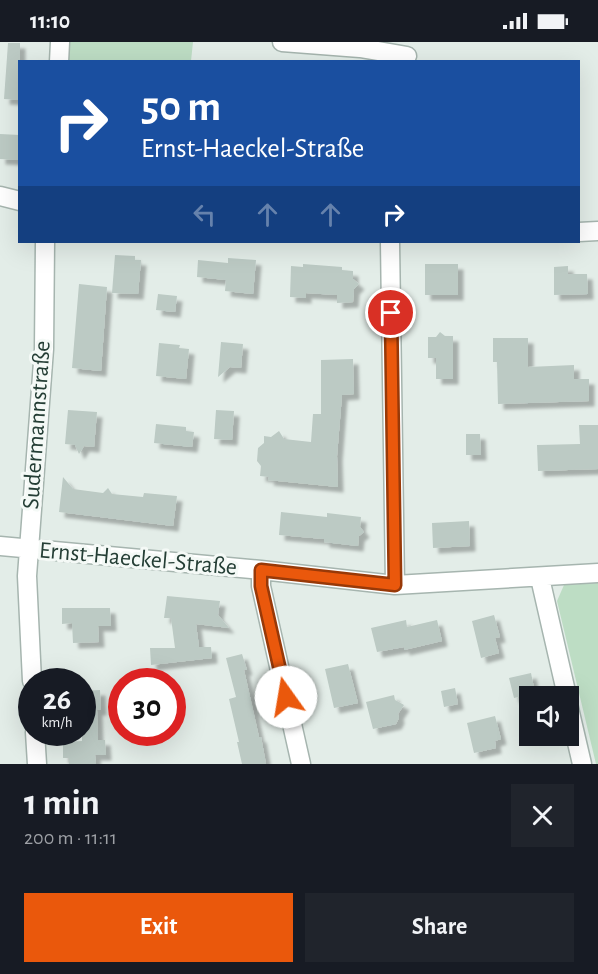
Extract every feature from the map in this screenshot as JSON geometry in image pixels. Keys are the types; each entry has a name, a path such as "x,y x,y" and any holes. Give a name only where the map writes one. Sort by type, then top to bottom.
{"street":[{"path":"59,60 60,42"},
{"path":"282,42 407,53"},
{"path":"0,196 18,200"},
{"path":"580,232 598,231"},
{"name":"Sudermannstraße","path":"31,668 27,576 44,349 45,243"},
{"path":"390,243 395,585"},
{"name":"Ernst-Haeckel-Straße","path":"0,546 395,585 598,573"},
{"path":"261,570 261,586 301,764"},
{"path":"540,578 565,686"},
{"path":"36,746 37,764"},
{"path":"578,746 582,764"}],"green space":[{"path":"68,42 193,42 191,60 66,60"},
{"path":"598,583 598,764 596,764 557,601 564,585"}],"building":[{"path":"8,43 20,43 18,100 4,99"},
{"path":"0,134 18,135 18,160 0,159"},
{"path":"115,255 135,256 135,260 141,260 138,294 112,293"},
{"path":"228,258 256,260 253,294 225,291 226,280 197,277 198,260 228,263"},
{"path":"303,264 342,267 342,270 353,271 353,279 359,284 354,289 353,302 337,303 337,295 306,293 306,298 290,297 291,266 303,267"},
{"path":"425,264 458,264 458,295 425,295"},
{"path":"568,266 568,274 587,274 588,294 554,295 554,267"},
{"path":"79,284 107,287 101,371 72,368"},
{"path":"158,294 177,296 175,312 156,310"},
{"path":"440,332 445,336 453,336 453,379 436,379 436,358 428,358 428,337 436,337"},
{"path":"493,338 528,338 528,367 574,365 574,379 589,379 589,401 498,404 497,362 493,362"},
{"path":"221,342 243,344 241,368 230,367 218,377"},
{"path":"159,343 180,345 179,348 189,349 186,379 156,376"},
{"path":"353,359 354,394 342,395 337,456 338,487 268,480 269,477 260,476 261,466 257,461 258,448 264,443 264,436 271,437 279,431 284,439 311,442 313,414 321,414 321,360"},
{"path":"68,410 97,412 94,447 84,446 79,454 75,445 65,444"},
{"path":"216,410 234,411 232,440 214,439"},
{"path":"156,424 186,427 186,431 194,432 192,447 154,443"},
{"path":"579,425 598,425 598,469 538,471 537,445 580,444"},
{"path":"466,434 480,434 481,455 466,455"},
{"path":"63,477 73,489 103,493 108,488 112,494 143,497 144,493 177,496 173,526 59,512"},
{"path":"281,512 327,517 327,513 361,517 360,527 364,532 359,536 358,546 324,542 324,539 279,535"},
{"path":"469,521 470,546 433,548 432,523"},
{"path":"167,596 220,601 218,615 229,628 196,624 199,647 211,647 212,658 151,665 150,648 175,648 171,618 164,618"},
{"path":"62,608 110,608 111,626 98,626 99,642 73,643 72,623 62,624"},
{"path":"494,615 500,637 495,638 499,653 481,658 472,621"},
{"path":"406,620 407,627 437,620 442,641 404,650 404,647 377,652 371,628"},
{"path":"242,654 266,764 242,764 237,742 239,742 229,699 236,697 226,658"},
{"path":"348,664 358,703 334,708 325,669"},
{"path":"531,673 534,686 519,686 519,697 514,698 509,678"},
{"path":"455,688 458,704 444,707 441,691"},
{"path":"96,690 100,690 101,710 97,710 98,740 105,740 106,755 95,755 96,764 69,764 69,758 63,758 63,746 96,746"},
{"path":"394,695 395,700 404,705 398,714 396,724 373,729 366,702"},
{"path":"495,716 501,739 495,741 496,748 474,753 467,723"}],"route":[{"path":"286,697 261,586 261,570 395,585 391,313"}]}
